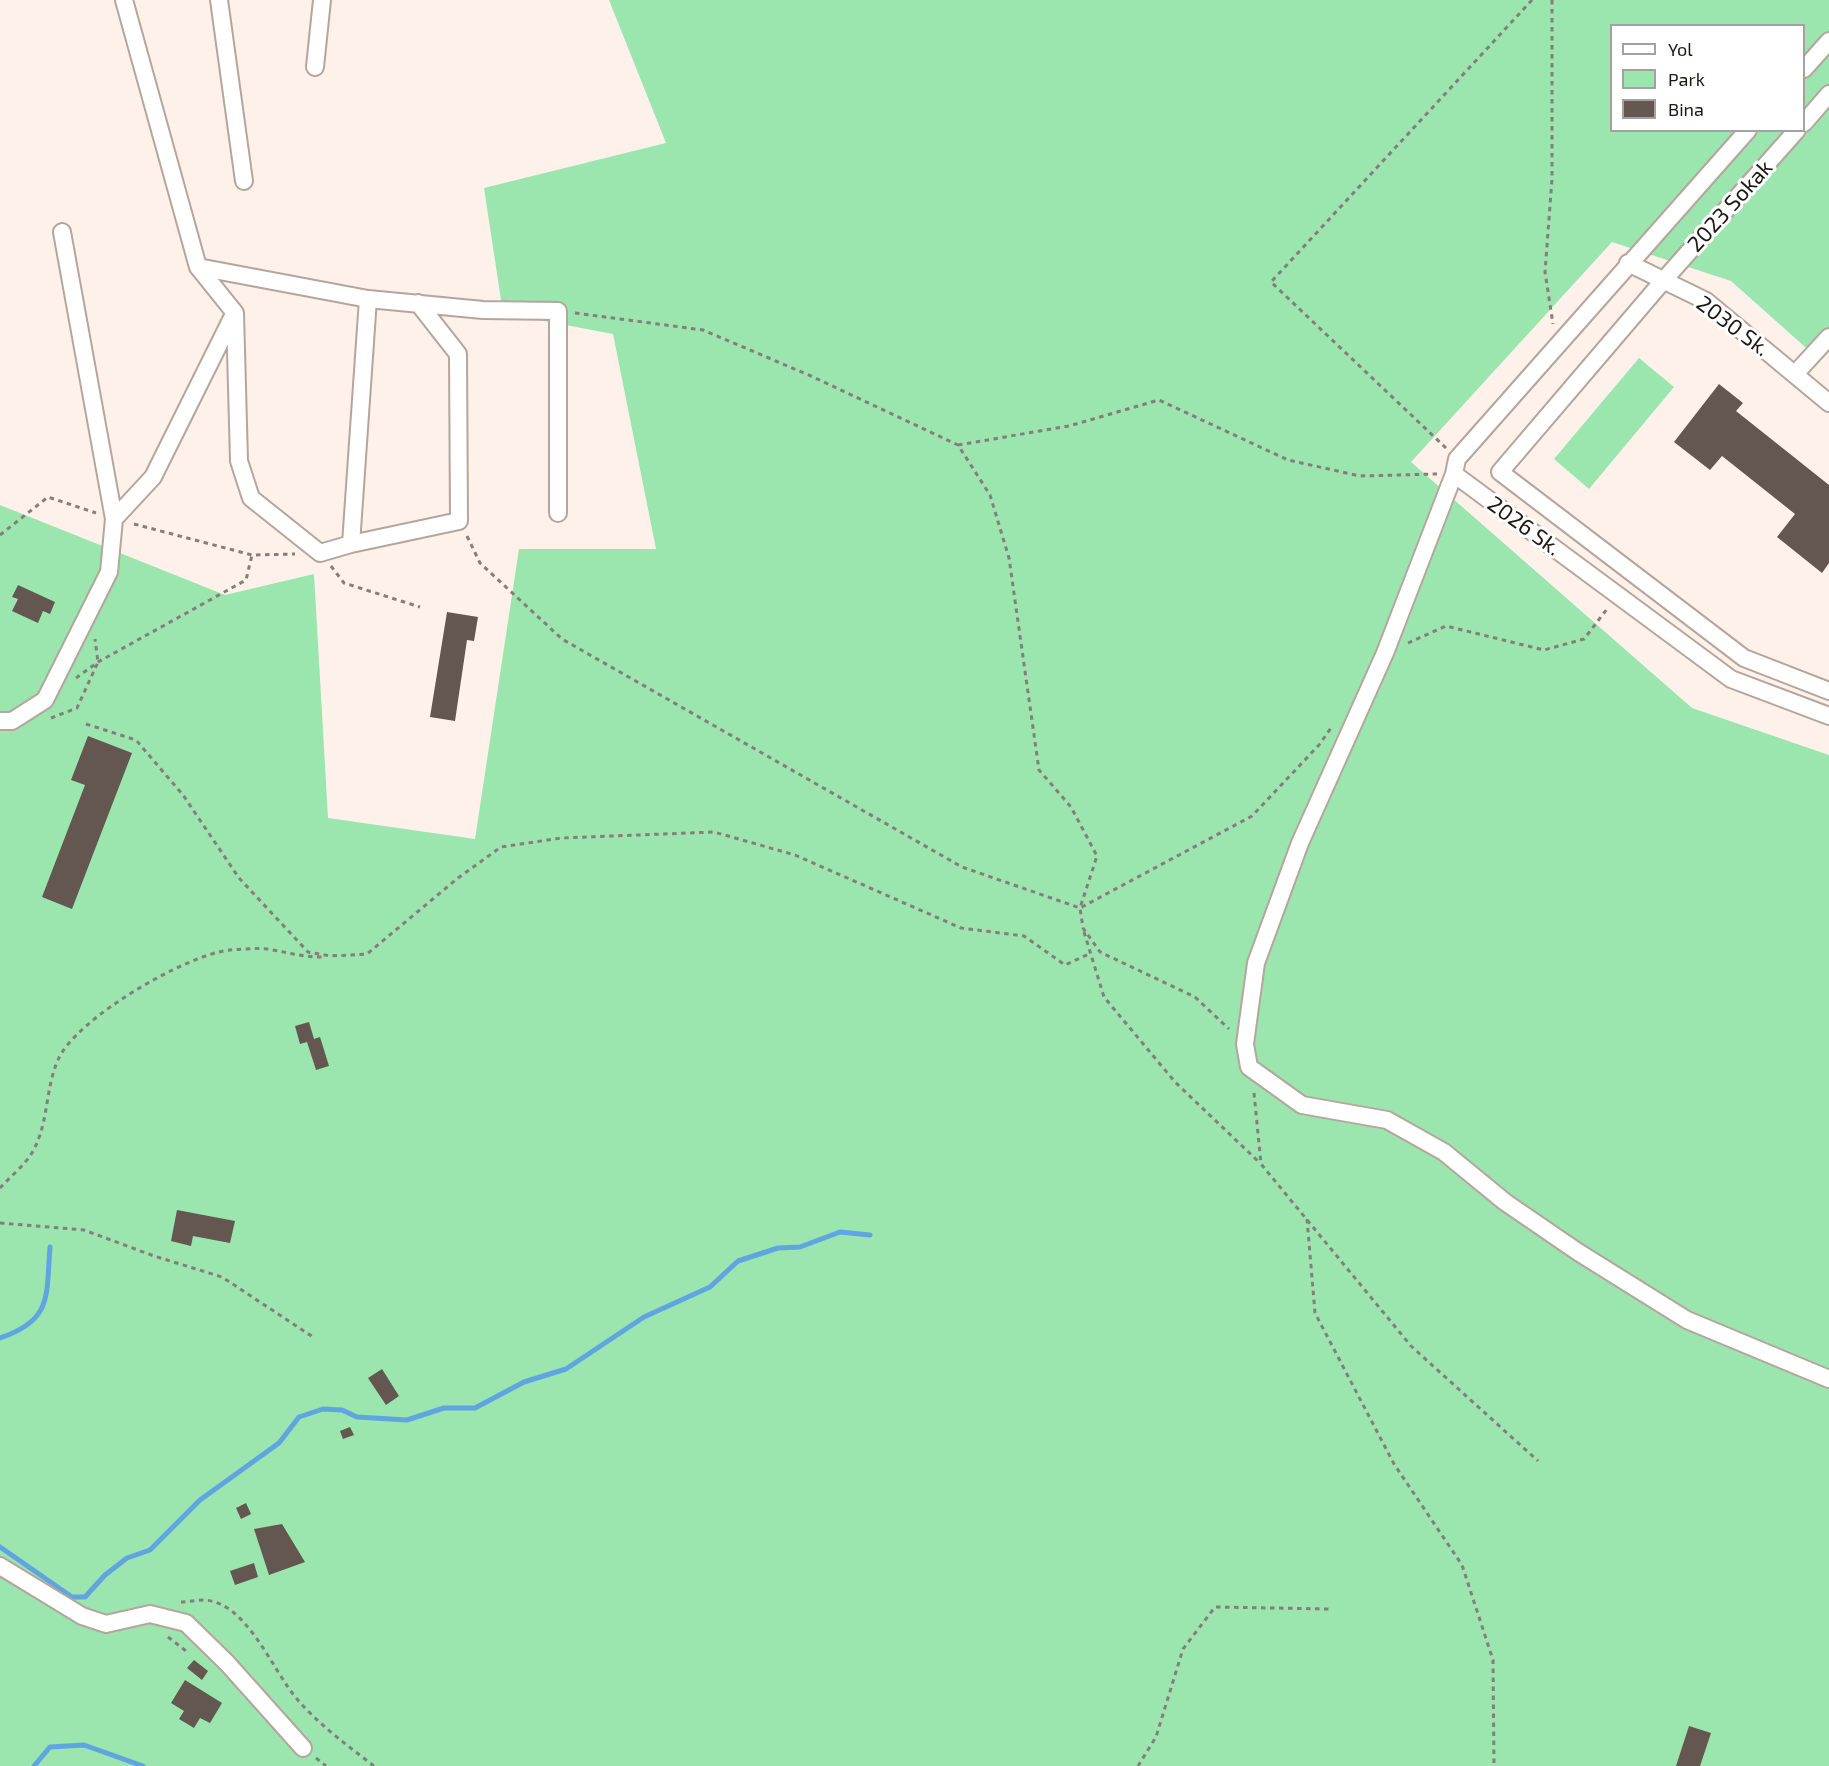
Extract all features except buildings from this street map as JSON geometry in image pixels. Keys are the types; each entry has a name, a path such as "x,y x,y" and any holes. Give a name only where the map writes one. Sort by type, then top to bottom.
{"street":[{"path":"124,0 198,267 235,313 239,461 251,498 320,553 351,544 459,521 458,354 418,303"},
{"path":"219,0 244,181"},
{"path":"315,67 322,0"},
{"path":"1805,67 1829,41"},
{"path":"1805,121 1829,94"},
{"name":"2023 Sokak","path":"1628,263 1746,132"},
{"name":"2023 Sokak","path":"1663,281 1795,132"},
{"path":"0,721 12,721 45,700 109,572 114,519 63,232"},
{"path":"1628,263 1455,467 1385,653 1300,843 1256,963 1245,1044 1250,1067 1302,1105 1387,1120 1444,1152 1542,1227 1687,1320 1829,1379"},
{"name":"2030 Sk.","path":"1628,263 1706,301 1829,403"},
{"path":"198,267 368,299 483,310 558,311 558,513"},
{"name":"2026 Sk.","path":"1663,281 1500,472 1744,658 1829,691"},
{"path":"351,544 368,299"},
{"path":"114,519 153,477 235,313"},
{"path":"1795,374 1829,337"},
{"name":"2026 Sk.","path":"1455,467 1618,595 1731,679 1829,716"},
{"path":"0,1566 82,1616 106,1624 150,1614 186,1623 227,1664 303,1748"}],"path":[{"path":"1455,467 1271,282 1532,0"},
{"path":"1552,0 1552,179 1545,272 1556,346"},
{"path":"558,311 703,330 811,376 958,445 990,495 1010,558 1039,770 1071,807 1097,856 1080,908 1083,928 1104,997 1175,1082 1261,1164 1411,1346 1538,1461"},
{"path":"958,445 1069,426 1159,400 1288,460 1360,476 1455,467"},
{"path":"0,535 48,497 114,519 252,555 320,553 344,583 420,607"},
{"path":"459,521 480,563 562,639 962,867 1080,908 1252,816 1319,745 1332,727"},
{"path":"71,681 98,662 246,580 252,555"},
{"path":"1385,653 1446,626 1544,650 1584,639 1618,595"},
{"path":"86,724 136,740 183,795 239,878 308,952 330,956"},
{"path":"0,1188 33,1152 45,1121 50,1078 60,1054 97,1016 147,983 189,961 228,950 265,949 311,958 367,954 458,878 501,847 561,838 714,832 795,855 961,928 1024,936 1065,965 1090,953"},
{"path":"1083,928 1100,952 1195,997 1245,1044"},
{"path":"1250,1067 1261,1164"},
{"path":"1307,1219 1315,1313 1394,1464 1462,1565 1493,1660 1494,1766"},
{"path":"0,1223 84,1230 154,1256 222,1277 313,1337"},
{"path":"150,1614 172,1603 206,1600 224,1607 243,1621 296,1698 326,1728 374,1766"},
{"path":"1138,1766 1156,1737 1183,1649 1215,1607 1329,1609"}],"green space":[{"path":"609,0 1829,0 1829,337 1813,354 1731,281 1612,242 1411,462 1692,708 1829,755 1829,1766 0,1766 0,505 225,595 314,574 328,818 475,839 519,549 656,549 613,334 503,313 484,188 666,143"},
{"path":"1639,358 1674,387 1589,489 1554,459"}],"waterway":[{"path":"0,1547 72,1597 85,1597 105,1575 127,1558 150,1550 200,1500 279,1443 299,1417 323,1409 342,1410 357,1417 407,1420 444,1408 475,1408 524,1382 566,1369 644,1317 710,1287 738,1261 778,1248 800,1247 840,1232 870,1235"},
{"path":"0,1338 30,1323 38,1314 46,1293 50,1247"},
{"path":"34,1766 50,1747 84,1745 143,1766"}]}
